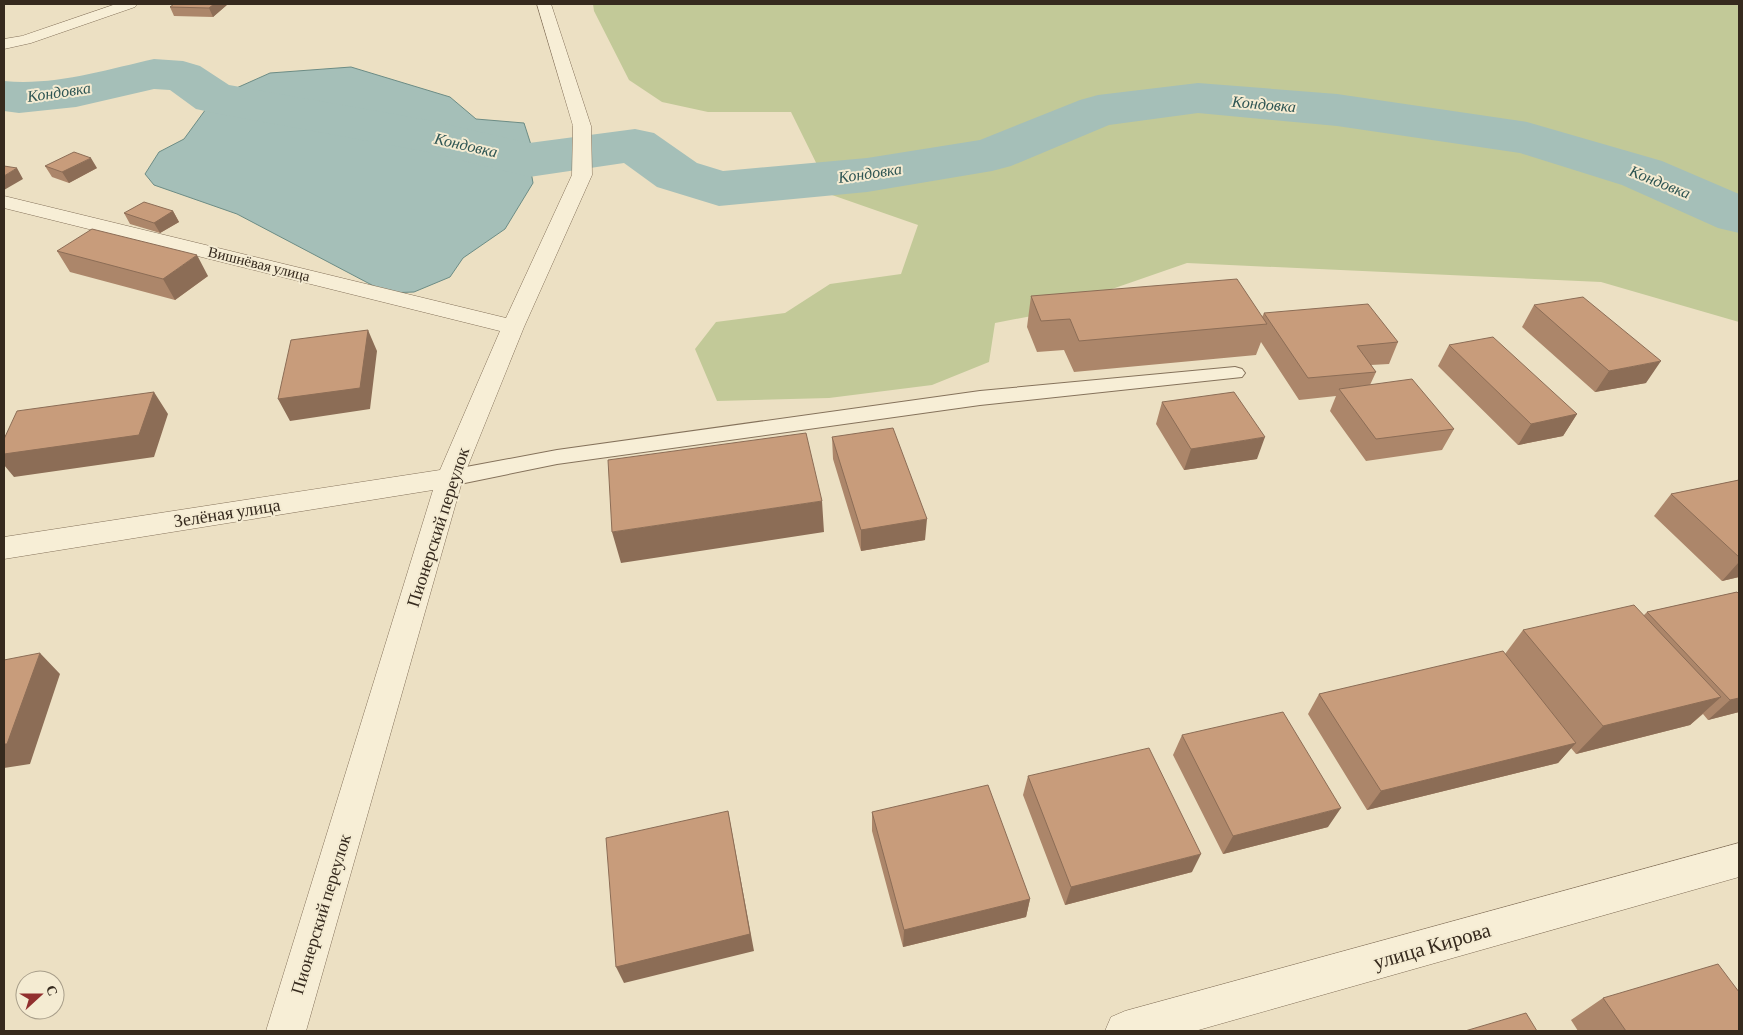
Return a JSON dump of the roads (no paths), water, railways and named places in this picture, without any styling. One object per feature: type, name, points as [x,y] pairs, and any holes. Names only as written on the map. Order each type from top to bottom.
[{"type":"street","points":[[4,44],[25,40],[130,4]]},
{"type":"street","name":"Пионерский переулок","points":[[286,1031],[450,478],[513,327],[582,175],[582,126],[544,4]]},
{"type":"street","name":"Вишнёвая улица","points":[[4,202],[513,327]]},
{"type":"street","name":"Зелёная улица","points":[[4,548],[450,478]]},
{"type":"street","name":"улица Кирова","points":[[1125,1031],[1739,860]]},
{"type":"lane","points":[[450,478],[557,457],[980,398],[1235,373]]},
{"type":"water","points":[[351,67],[450,97],[476,119],[524,123],[533,151],[529,160],[533,183],[505,229],[463,258],[450,277],[414,292],[387,293],[237,214],[154,185],[145,174],[159,152],[184,139],[214,98],[270,73]]},
{"type":"waterway","name":"Кондовка","points":[[4,96],[19,98],[76,92],[154,74],[183,76],[214,98],[428,136],[529,160],[635,145],[677,175],[719,189],[867,175],[992,154],[1098,111],[1198,98],[1337,110],[1527,138],[1642,173],[1739,215]]}]
